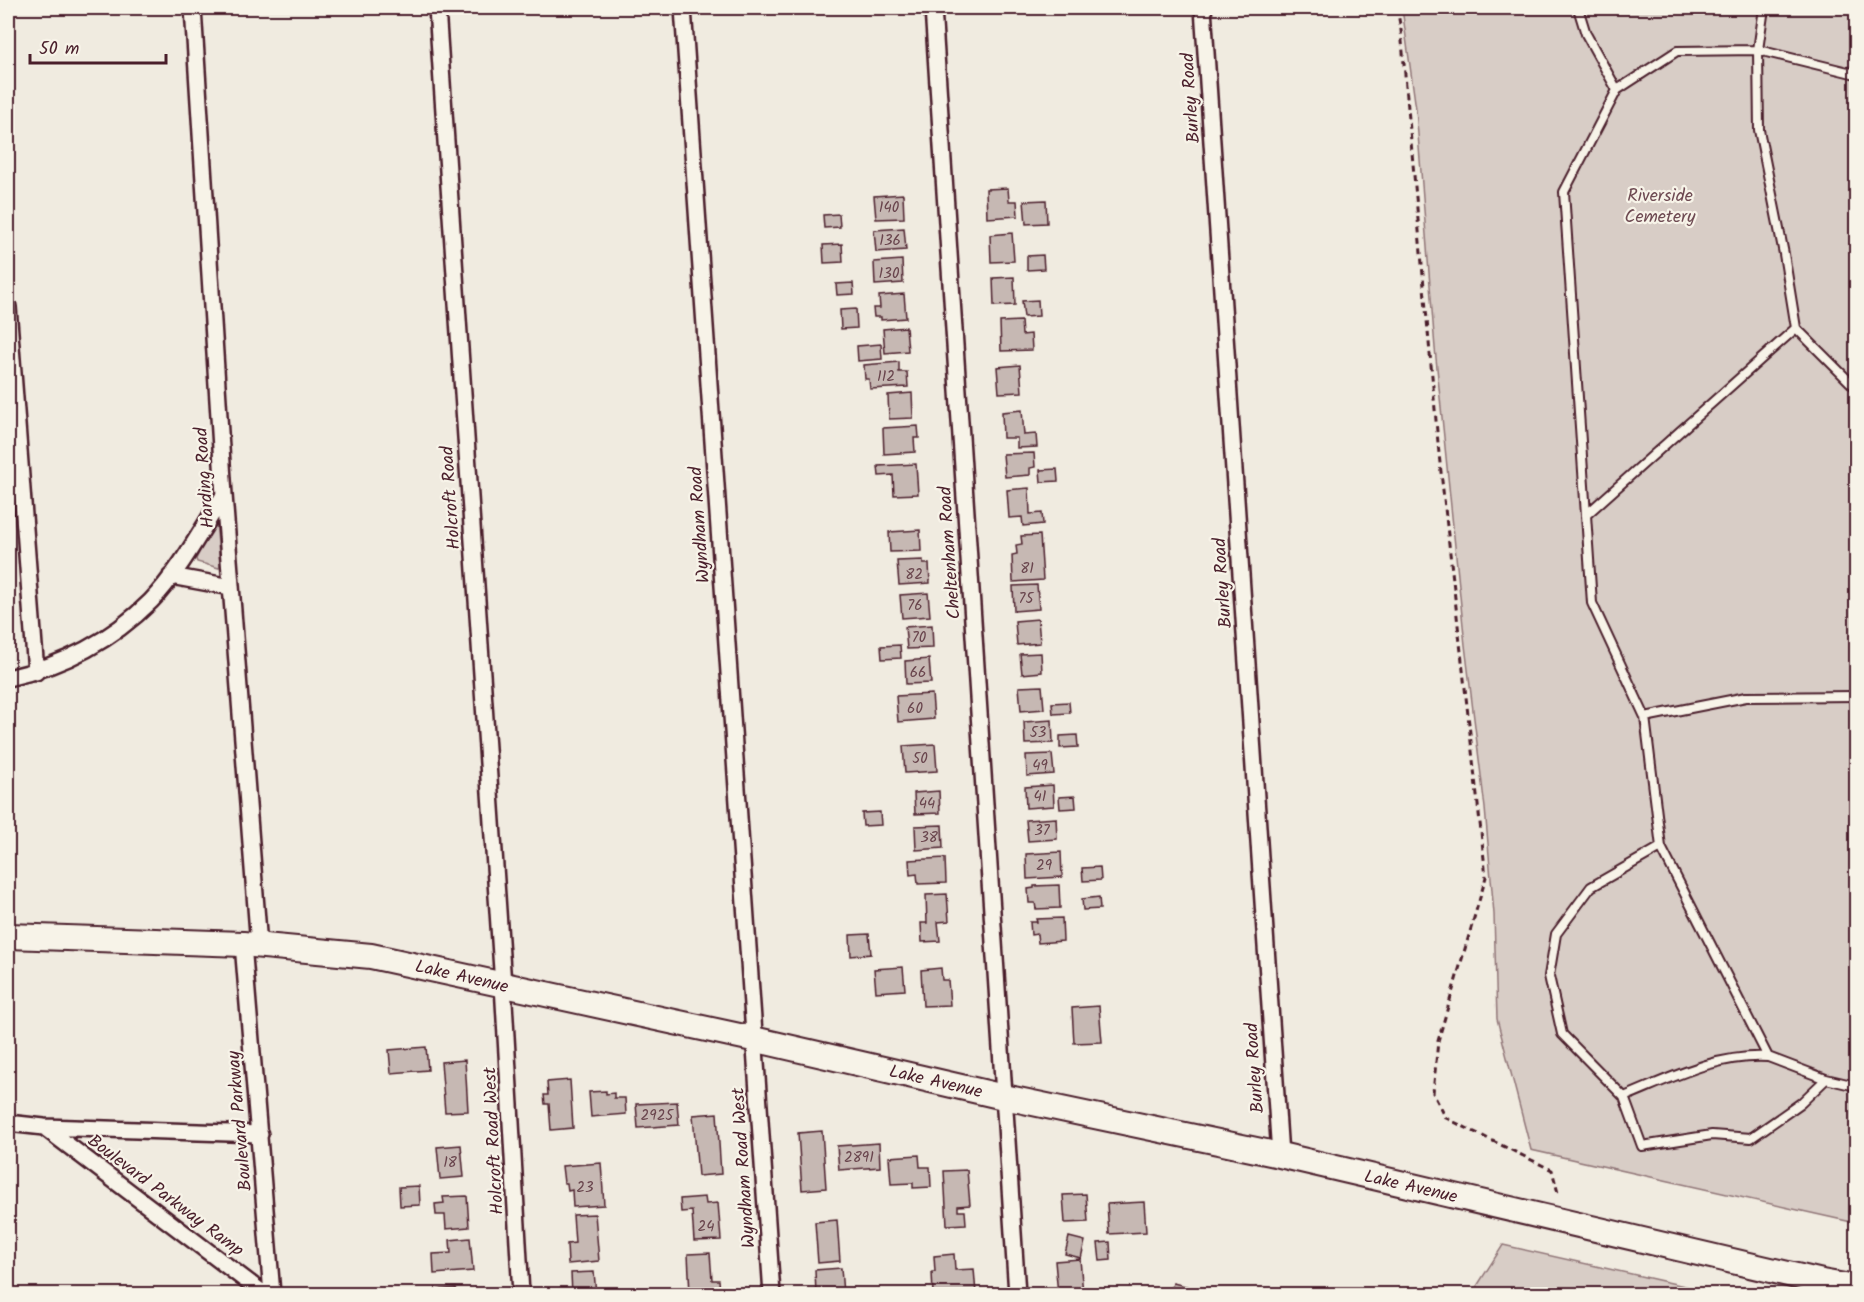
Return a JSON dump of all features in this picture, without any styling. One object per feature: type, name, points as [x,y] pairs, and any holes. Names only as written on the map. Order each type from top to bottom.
[{"type":"main road","name":"Lake Avenue","points":[[8,936],[251,945],[371,956],[753,1039],[1004,1097],[1280,1155],[1821,1282],[1857,1288]]},
{"type":"street","name":"Harding Road","points":[[193,8],[231,587],[251,945]]},
{"type":"street","name":"Holcroft Road","points":[[437,8],[503,986]]},
{"type":"street","name":"Wyndham Road","points":[[683,8],[753,1039]]},
{"type":"street","name":"Cheltenham Road","points":[[933,8],[1017,1294]]},
{"type":"street","name":"Burley Road","points":[[1203,8],[1280,1155]]},
{"type":"street","points":[[8,307],[36,672]]},
{"type":"street","points":[[8,678],[36,672],[87,650],[111,634],[152,600],[171,576],[224,495]]},
{"type":"street","points":[[171,576],[231,587]]},
{"type":"street","name":"Boulevard Parkway","points":[[251,945],[260,1134],[272,1294]]},
{"type":"street","name":"Holcroft Road West","points":[[503,986],[521,1294]]},
{"type":"street","name":"Wyndham Road West","points":[[753,1039],[772,1294]]},
{"type":"street","points":[[8,1123],[44,1127],[260,1134]]},
{"type":"street","name":"Boulevard Parkway Ramp","points":[[44,1127],[264,1294]]},
{"type":"lane","points":[[1578,8],[1586,34],[1617,90]]},
{"type":"lane","points":[[1764,8],[1758,50],[1759,130],[1796,328],[1857,388]]},
{"type":"lane","points":[[1768,1057],[1661,847],[1646,717],[1592,603],[1564,192],[1617,90],[1677,51],[1758,50],[1857,74]]},
{"type":"lane","points":[[1586,515],[1796,328]]},
{"type":"lane","points":[[1646,717],[1746,697],[1857,696]]},
{"type":"lane","points":[[1661,847],[1591,886],[1556,934],[1549,976],[1562,1034],[1624,1098],[1642,1146],[1712,1135],[1751,1138],[1801,1103],[1826,1079]]},
{"type":"lane","points":[[1624,1098],[1698,1066],[1737,1057],[1768,1057],[1826,1079],[1857,1086]]},
{"type":"path","points":[[1396,8],[1401,30],[1439,454],[1486,877],[1438,1041],[1433,1093],[1446,1118],[1552,1170],[1558,1193]]},
{"type":"green space","name":"Riverside Cemetery","points":[[1402,8],[1856,8],[1856,1223],[1531,1150],[1497,1019],[1494,914],[1485,808],[1465,645],[1435,348],[1416,109]]},
{"type":"green space","points":[[216,522],[219,568],[197,562],[196,559]]},
{"type":"green space","points":[[1503,1245],[1720,1294],[1472,1294]]},
{"type":"building","points":[[1008,188],[1009,201],[1017,201],[1018,216],[987,218],[986,189]]},
{"type":"building","points":[[903,194],[904,218],[876,219],[874,196]]},
{"type":"building","points":[[1046,200],[1047,223],[1026,224],[1024,201]]},
{"type":"building","points":[[839,214],[840,227],[824,228],[823,215]]},
{"type":"building","points":[[904,228],[906,250],[876,252],[874,230]]},
{"type":"building","points":[[1012,233],[1014,261],[991,262],[990,235]]},
{"type":"building","points":[[842,244],[843,262],[824,263],[823,245]]},
{"type":"building","points":[[1043,255],[1044,269],[1027,270],[1027,256]]},
{"type":"building","points":[[902,260],[903,283],[875,285],[874,262]]},
{"type":"building","points":[[1014,277],[1015,305],[994,306],[993,278]]},
{"type":"building","points":[[853,283],[854,294],[837,295],[836,284]]},
{"type":"building","points":[[904,294],[906,318],[881,320],[881,317],[874,317],[873,308],[880,308],[879,296]]},
{"type":"building","points":[[1038,300],[1039,316],[1024,317],[1022,301]]},
{"type":"building","points":[[856,309],[857,328],[841,329],[840,310]]},
{"type":"building","points":[[1021,321],[1022,335],[1031,334],[1032,350],[1001,351],[1000,322]]},
{"type":"building","points":[[906,327],[908,351],[885,353],[883,329]]},
{"type":"building","points":[[881,344],[882,359],[858,361],[857,346]]},
{"type":"building","points":[[899,362],[899,372],[907,372],[908,387],[870,389],[869,379],[865,379],[864,365]]},
{"type":"building","points":[[1020,365],[1022,392],[999,393],[997,367]]},
{"type":"building","points":[[912,393],[913,418],[889,419],[888,395]]},
{"type":"building","points":[[1022,410],[1024,435],[1036,434],[1037,447],[1017,448],[1017,438],[1003,438],[1002,412]]},
{"type":"building","points":[[918,426],[919,438],[914,438],[915,452],[884,454],[883,428]]},
{"type":"building","points":[[1034,453],[1035,467],[1030,468],[1030,475],[1005,477],[1003,454]]},
{"type":"building","points":[[916,464],[918,494],[894,495],[893,475],[879,476],[878,466]]},
{"type":"building","points":[[1057,469],[1058,481],[1041,482],[1040,470]]},
{"type":"building","points":[[1029,488],[1030,514],[1042,513],[1043,524],[1023,526],[1022,517],[1009,518],[1007,490]]},
{"type":"building","points":[[920,530],[921,551],[890,552],[889,532]]},
{"type":"building","points":[[1040,535],[1043,580],[1013,582],[1012,555],[1017,554],[1016,545],[1022,544],[1021,536]]},
{"type":"building","points":[[923,560],[923,564],[929,564],[930,583],[899,585],[897,561]]},
{"type":"building","points":[[1037,585],[1039,609],[1014,611],[1013,586]]},
{"type":"building","points":[[928,593],[930,616],[902,618],[900,595]]},
{"type":"building","points":[[1038,619],[1040,643],[1017,645],[1015,621]]},
{"type":"building","points":[[932,625],[933,648],[907,649],[905,627]]},
{"type":"building","points":[[900,645],[901,658],[882,659],[881,646]]},
{"type":"building","points":[[1041,653],[1042,672],[1022,674],[1020,654]]},
{"type":"building","points":[[929,659],[931,683],[906,684],[905,661]]},
{"type":"building","points":[[1042,686],[1044,709],[1021,711],[1019,687]]},
{"type":"building","points":[[932,694],[934,719],[898,722],[896,696]]},
{"type":"building","points":[[1069,702],[1070,713],[1053,714],[1052,703]]},
{"type":"building","points":[[1052,720],[1053,743],[1025,744],[1024,722]]},
{"type":"building","points":[[1077,735],[1078,747],[1060,748],[1060,736]]},
{"type":"building","points":[[935,744],[937,771],[905,773],[903,746]]},
{"type":"building","points":[[1052,754],[1054,774],[1027,776],[1026,755]]},
{"type":"building","points":[[1053,785],[1054,806],[1026,808],[1025,787]]},
{"type":"building","points":[[939,791],[940,813],[915,814],[914,793]]},
{"type":"building","points":[[1075,796],[1076,808],[1060,809],[1059,797]]},
{"type":"building","points":[[880,812],[881,825],[863,826],[862,813]]},
{"type":"building","points":[[1056,818],[1057,839],[1028,841],[1026,820]]},
{"type":"building","points":[[942,825],[943,848],[916,850],[915,826]]},
{"type":"building","points":[[1061,852],[1062,877],[1027,879],[1026,854]]},
{"type":"building","points":[[945,858],[946,883],[918,884],[917,874],[910,875],[909,860]]},
{"type":"building","points":[[1100,867],[1101,880],[1083,881],[1082,868]]},
{"type":"building","points":[[1059,885],[1060,908],[1036,909],[1035,903],[1029,903],[1028,889],[1034,886]]},
{"type":"building","points":[[947,894],[949,921],[938,922],[940,941],[922,942],[921,923],[927,923],[926,895]]},
{"type":"building","points":[[1099,897],[1100,909],[1083,910],[1082,899]]},
{"type":"building","points":[[1062,918],[1063,941],[1038,943],[1037,934],[1031,935],[1030,922],[1037,922],[1036,919]]},
{"type":"building","points":[[869,934],[871,954],[851,956],[850,935]]},
{"type":"building","points":[[903,967],[905,990],[876,992],[874,969]]},
{"type":"building","points":[[941,968],[942,980],[948,980],[950,1005],[923,1006],[921,970]]},
{"type":"building","points":[[1099,1006],[1102,1042],[1074,1043],[1072,1008]]},
{"type":"building","points":[[426,1047],[428,1070],[391,1073],[389,1050]]},
{"type":"building","points":[[465,1060],[468,1111],[445,1112],[441,1062]]},
{"type":"building","points":[[570,1080],[573,1128],[551,1130],[549,1104],[545,1104],[544,1095],[548,1095],[547,1082]]},
{"type":"building","points":[[606,1091],[606,1094],[614,1093],[614,1098],[625,1098],[626,1114],[591,1117],[589,1092]]},
{"type":"building","points":[[677,1102],[679,1125],[638,1128],[636,1104]]},
{"type":"building","points":[[717,1113],[721,1174],[698,1176],[693,1115]]},
{"type":"building","points":[[822,1131],[826,1188],[802,1190],[798,1133]]},
{"type":"building","points":[[879,1143],[880,1167],[839,1170],[837,1146]]},
{"type":"building","points":[[461,1145],[464,1177],[440,1179],[437,1147]]},
{"type":"building","points":[[919,1155],[920,1167],[930,1167],[931,1187],[913,1188],[913,1183],[891,1184],[889,1157]]},
{"type":"building","points":[[601,1163],[604,1205],[573,1207],[572,1190],[568,1191],[567,1183],[564,1183],[562,1166]]},
{"type":"building","points":[[967,1170],[970,1205],[958,1206],[958,1211],[965,1211],[966,1224],[947,1225],[944,1171]]},
{"type":"building","points":[[419,1186],[420,1205],[400,1206],[399,1187]]},
{"type":"building","points":[[1086,1194],[1088,1222],[1065,1223],[1063,1195]]},
{"type":"building","points":[[467,1196],[469,1227],[446,1229],[445,1215],[436,1215],[435,1204],[444,1203],[443,1197]]},
{"type":"building","points":[[705,1197],[706,1204],[718,1203],[721,1240],[694,1241],[692,1211],[681,1212],[680,1199]]},
{"type":"building","points":[[1144,1202],[1146,1232],[1109,1234],[1107,1204]]},
{"type":"building","points":[[595,1214],[599,1261],[568,1264],[567,1244],[575,1243],[573,1215]]},
{"type":"building","points":[[837,1220],[840,1261],[818,1263],[815,1222]]},
{"type":"building","points":[[1069,1237],[1085,1241],[1081,1258],[1065,1254]]},
{"type":"building","points":[[470,1238],[473,1271],[434,1274],[433,1254],[451,1253],[450,1240]]},
{"type":"building","points":[[1110,1242],[1111,1260],[1100,1261],[1098,1243]]},
{"type":"building","points":[[710,1253],[712,1280],[719,1280],[720,1294],[690,1294],[688,1254]]},
{"type":"building","points":[[954,1254],[955,1270],[974,1269],[976,1294],[933,1294],[934,1256]]},
{"type":"building","points":[[1080,1259],[1083,1294],[1058,1294],[1055,1261]]},
{"type":"building","points":[[841,1268],[843,1294],[816,1294],[815,1270]]},
{"type":"building","points":[[594,1272],[596,1294],[572,1294],[571,1273]]},
{"type":"building","points":[[1173,1283],[1198,1289],[1197,1294],[1170,1294]]},
{"type":"building","points":[[456,1288],[457,1294],[436,1294],[435,1290]]}]
